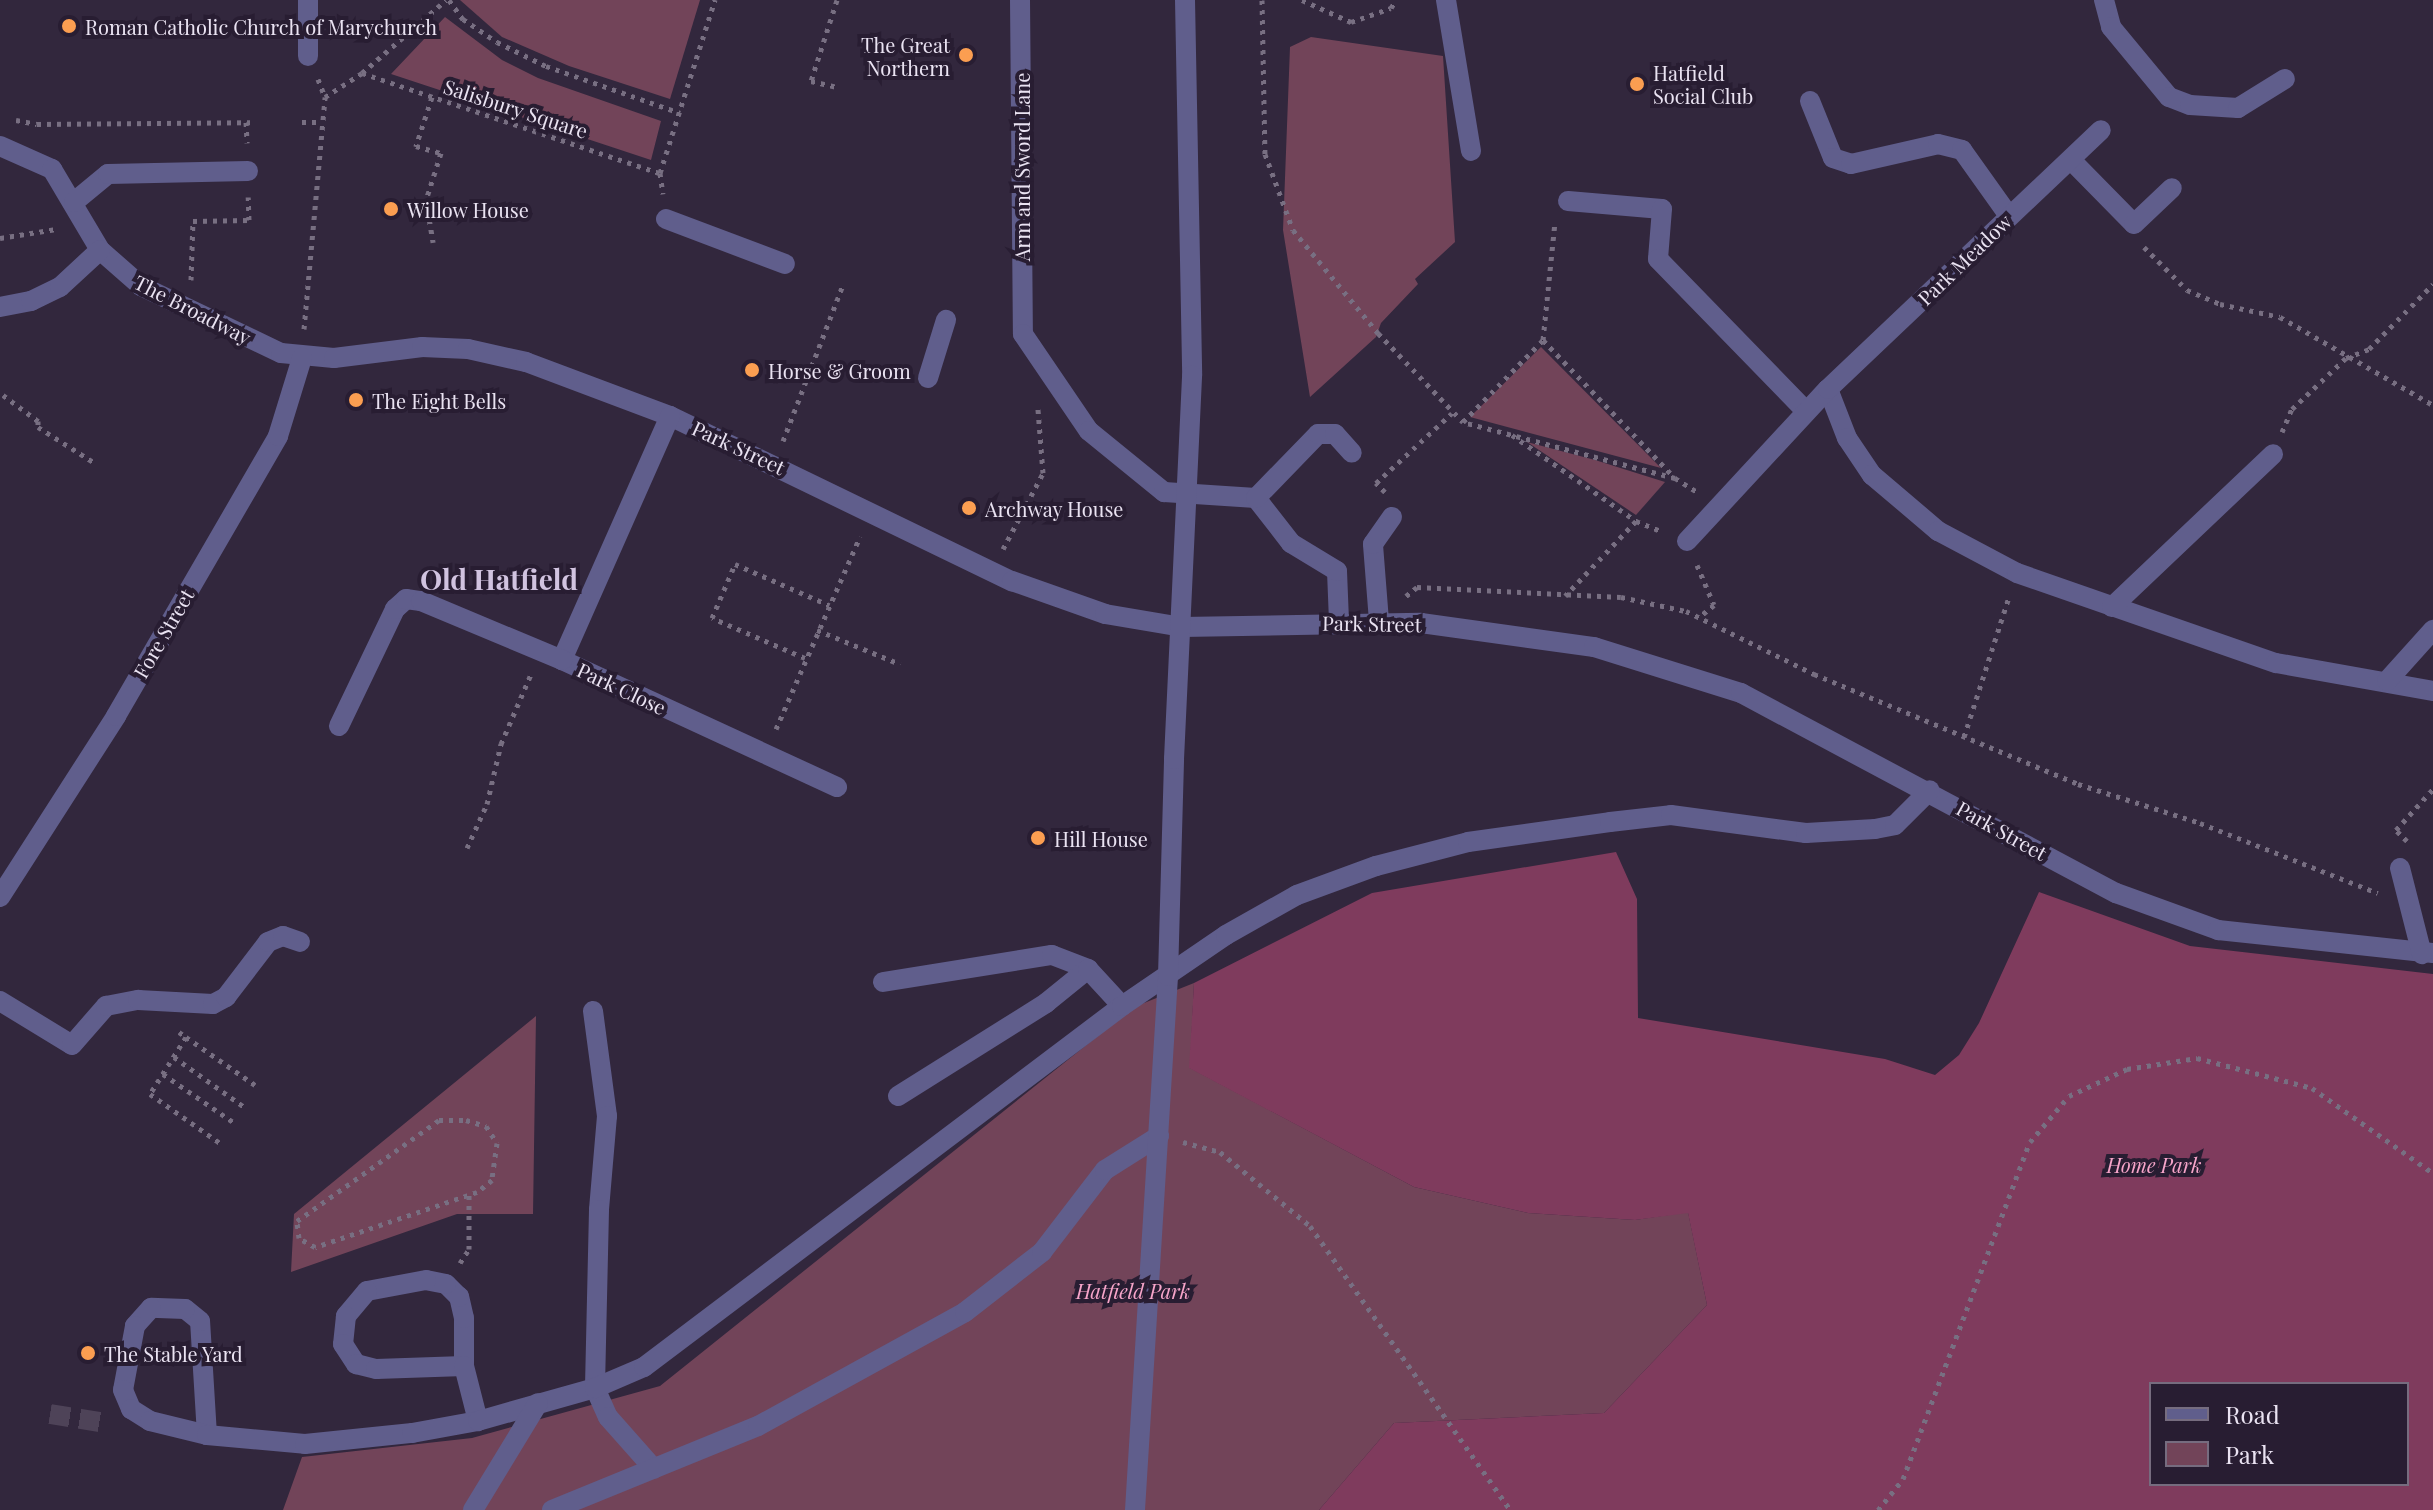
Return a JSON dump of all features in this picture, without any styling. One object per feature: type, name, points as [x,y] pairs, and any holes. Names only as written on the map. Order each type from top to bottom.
[{"type":"street","points":[[308,0],[308,56]]},
{"type":"street","name":"Arm and Sword Lane","points":[[1020,0],[1023,334],[1089,431],[1164,492],[1256,498]]},
{"type":"street","points":[[1135,1510],[1168,976],[1174,759],[1192,375],[1185,0]]},
{"type":"street","points":[[1446,0],[1471,151]]},
{"type":"street","points":[[2104,0],[2111,27],[2169,97],[2190,105],[2238,108],[2285,79]]},
{"type":"street","points":[[1810,101],[1833,158],[1851,164],[1938,144],[1962,150],[2009,216]]},
{"type":"street","name":"Park Meadow","points":[[1687,541],[1828,389],[2009,216],[2072,161],[2101,130]]},
{"type":"street","name":"The Broadway","points":[[0,146],[40,159],[74,202],[100,250],[141,286],[302,358]]},
{"type":"street","points":[[2072,161],[2134,224],[2172,188]]},
{"type":"street","points":[[74,202],[108,174],[248,171]]},
{"type":"street","points":[[1568,201],[1662,209],[1658,259],[1806,411]]},
{"type":"street","points":[[666,219],[785,264]]},
{"type":"street","points":[[0,307],[31,301],[60,287],[100,250]]},
{"type":"street","points":[[928,378],[946,320]]},
{"type":"street","name":"Park Street","points":[[302,358],[422,347],[468,349],[590,382],[774,463],[992,571],[1073,606],[1182,627],[1379,621],[1594,647],[1741,693],[1930,790],[2116,893],[2218,930],[2428,953]]},
{"type":"street","name":"Fore Street","points":[[0,897],[116,716],[278,436],[302,358]]},
{"type":"street","points":[[1828,389],[1847,438],[1872,475],[1938,531],[2017,573],[2276,663],[2433,691]]},
{"type":"street","name":"Park Close","points":[[670,416],[552,656],[837,787]]},
{"type":"street","points":[[1339,621],[1337,571],[1291,543],[1256,498],[1318,434],[1335,434],[1352,453]]},
{"type":"street","points":[[2112,607],[2273,454]]},
{"type":"street","points":[[1379,621],[1373,544],[1392,517]]},
{"type":"street","points":[[339,726],[395,609],[406,599],[552,656]]},
{"type":"street","points":[[2387,681],[2433,630]]},
{"type":"street","points":[[207,1435],[200,1321],[185,1309],[151,1308],[135,1326],[123,1390],[131,1409],[150,1421],[207,1435],[305,1444],[478,1421],[595,1388],[644,1367],[1122,1006],[1297,895],[1376,866],[1468,842],[1671,815],[1841,834],[1895,825],[1930,790]]},
{"type":"street","points":[[2400,868],[2428,953]]},
{"type":"street","points":[[0,1001],[72,1045],[106,1006],[150,1001],[213,1004],[226,997],[268,942],[283,936],[300,942]]},
{"type":"street","points":[[883,982],[1052,955],[1088,969],[1122,1006]]},
{"type":"street","points":[[898,1096],[1046,1003],[1088,969]]},
{"type":"street","points":[[593,1011],[607,1116],[599,1210],[595,1388],[608,1417],[654,1469]]},
{"type":"street","points":[[552,1510],[758,1426],[965,1312],[1042,1252],[1105,1170],[1159,1136]]},
{"type":"street","points":[[464,1366],[376,1369],[356,1364],[343,1344],[346,1316],[367,1291],[426,1280],[446,1284],[459,1297],[464,1318],[464,1366],[478,1421]]},
{"type":"street","points":[[473,1510],[538,1403]]},
{"type":"path","points":[[666,219],[660,173],[715,0]]},
{"type":"path","points":[[837,0],[811,81],[838,87]]},
{"type":"path","points":[[1262,0],[1265,154],[1293,230],[1463,422],[1675,478],[1543,340]]},
{"type":"path","points":[[1302,0],[1351,22],[1391,8],[1396,0]]},
{"type":"path","points":[[302,358],[319,122],[325,97],[362,73],[444,1],[463,19],[510,48],[680,113]]},
{"type":"path","name":"Salisbury Square","points":[[362,73],[660,173]]},
{"type":"path","points":[[432,97],[416,146],[441,153],[426,200],[433,242]]},
{"type":"path","points":[[12,119],[37,124],[248,122],[249,220],[193,221],[189,309]]},
{"type":"path","points":[[302,122],[319,122]]},
{"type":"path","points":[[1463,422],[1543,340],[1555,217],[1568,201]]},
{"type":"path","points":[[2134,224],[2144,247],[2187,290],[2220,304],[2280,317],[2346,358],[2433,405]]},
{"type":"path","points":[[0,238],[85,226]]},
{"type":"path","points":[[2273,454],[2292,409],[2346,358],[2369,349],[2433,284]]},
{"type":"path","points":[[774,463],[843,285]]},
{"type":"path","points":[[3,395],[38,421],[38,427],[95,463]]},
{"type":"path","points":[[992,571],[1043,473],[1038,406]]},
{"type":"path","points":[[1392,517],[1395,503],[1376,483],[1452,413]]},
{"type":"path","points":[[1511,434],[1636,521],[1565,597]]},
{"type":"path","points":[[766,754],[817,630],[872,511]]},
{"type":"path","points":[[1687,541],[1714,605],[1699,617]]},
{"type":"path","points":[[806,659],[712,618],[717,605],[735,564],[829,605]]},
{"type":"path","points":[[1964,737],[2017,573]]},
{"type":"path","points":[[1379,621],[1417,587],[1565,597],[1621,597],[1699,617],[1814,674],[1964,737],[2411,906]]},
{"type":"path","points":[[817,630],[900,664]]},
{"type":"path","points":[[467,848],[487,804],[501,744],[552,656]]},
{"type":"path","points":[[2415,848],[2396,830],[2433,789]]},
{"type":"path","points":[[150,1001],[153,1014],[255,1085]]},
{"type":"path","points":[[186,1037],[150,1094],[220,1143]]},
{"type":"path","points":[[174,1057],[243,1106]]},
{"type":"path","points":[[1878,1510],[1903,1479],[2030,1142],[2069,1096],[2127,1069],[2197,1058],[2312,1088],[2433,1173]]},
{"type":"path","points":[[163,1074],[233,1122]]},
{"type":"path","points":[[439,1120],[466,1120],[486,1126],[497,1143],[492,1180],[469,1195],[315,1247],[306,1246],[296,1229],[297,1221],[439,1120]]},
{"type":"path","points":[[1159,1136],[1220,1152],[1310,1226],[1510,1510]]},
{"type":"path","points":[[446,1284],[469,1249],[469,1195]]},
{"type":"green space","points":[[460,0],[700,0],[670,99],[569,66],[502,37]]},
{"type":"green space","points":[[445,17],[502,60],[538,78],[661,121],[651,160],[391,74]]},
{"type":"green space","points":[[1311,37],[1443,56],[1455,242],[1415,279],[1418,284],[1381,323],[1376,337],[1310,397],[1283,230],[1290,47]]},
{"type":"green space","points":[[1541,347],[1661,468],[1470,417]]},
{"type":"green space","points":[[1527,442],[1595,460],[1665,482],[1636,515]]},
{"type":"green space","name":"Home Park","points":[[1616,852],[1637,899],[1638,1018],[1885,1059],[1935,1075],[1959,1055],[1979,1023],[2039,892],[2190,946],[2433,974],[2433,1510],[1319,1510],[1394,1423],[1604,1413],[1707,1305],[1688,1213],[1635,1220],[1528,1213],[1414,1187],[1189,1068],[1194,983],[1372,893]]},
{"type":"green space","name":"Hatfield Park","points":[[1194,983],[1190,1068],[1414,1187],[1528,1213],[1635,1220],[1688,1212],[1707,1305],[1604,1413],[1394,1423],[1319,1510],[283,1510],[302,1457],[472,1438],[660,1386],[1134,1007]]},
{"type":"green space","points":[[536,1016],[533,1214],[457,1214],[291,1272],[294,1214]]},
{"type":"tunnel","points":[[50,1414],[100,1422]]},
{"type":"place","name":"Roman Catholic Church of Marychurch","points":[[69,26]]},
{"type":"place","name":"The Great Northern","points":[[966,55]]},
{"type":"place","name":"Hatfield Social Club","points":[[1637,84]]},
{"type":"place","name":"Willow House","points":[[391,209]]},
{"type":"place","name":"Horse & Groom","points":[[752,370]]},
{"type":"place","name":"The Eight Bells","points":[[356,400]]},
{"type":"place","name":"Archway House","points":[[969,508]]},
{"type":"place","name":"Hill House","points":[[1038,838]]},
{"type":"place","name":"The Stable Yard","points":[[88,1353]]},
{"type":"district","name":"Old Hatfield","points":[[499,579]]}]
